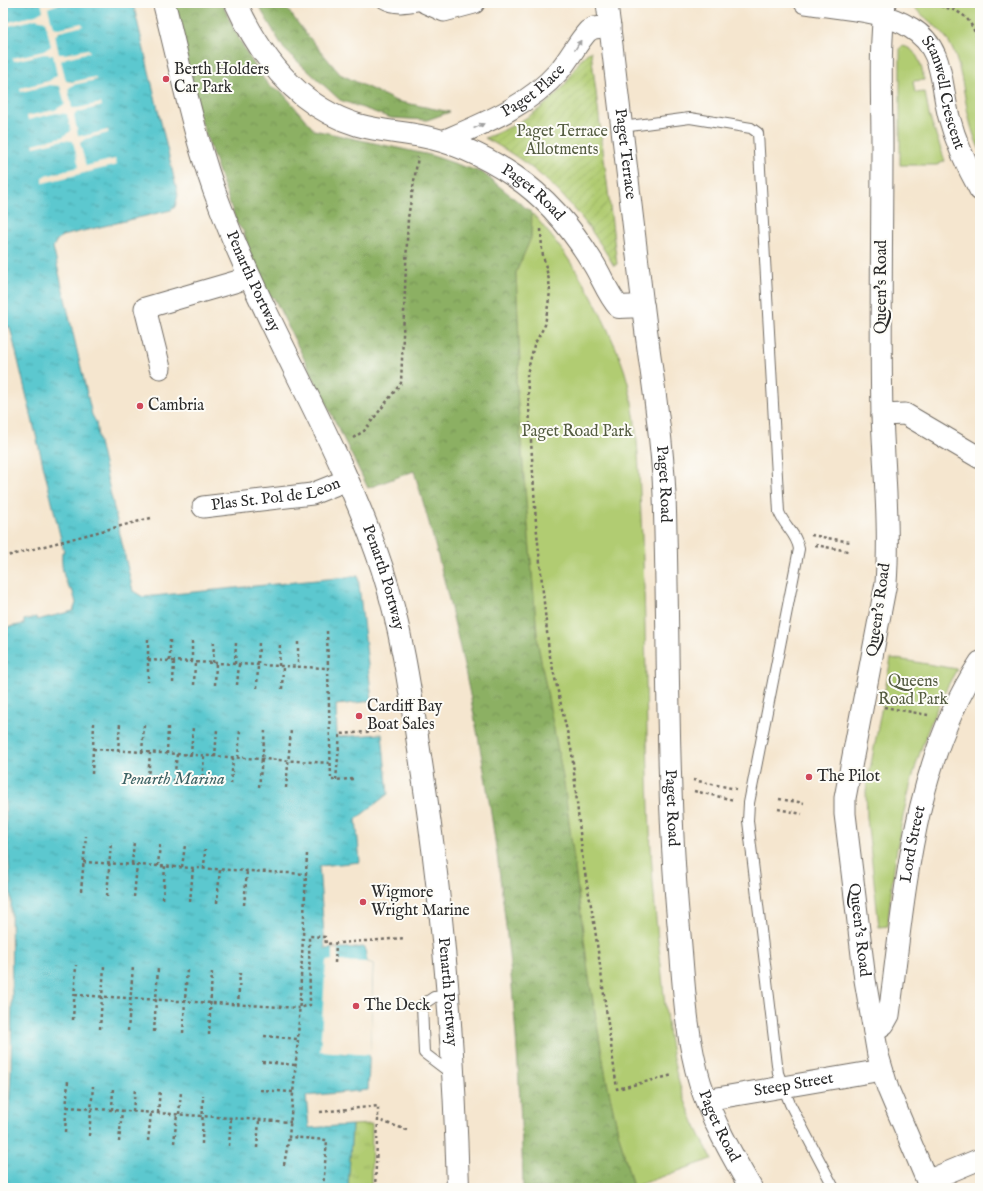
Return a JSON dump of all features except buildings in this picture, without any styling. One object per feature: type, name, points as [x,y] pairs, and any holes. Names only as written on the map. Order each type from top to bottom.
[{"type":"street","name":"Penarth Portway","points":[[164,3],[211,182],[249,275],[347,480],[381,566],[397,626],[416,731],[430,824],[447,996],[453,1075],[458,1188]]},
{"type":"street","name":"Paget Road","points":[[236,3],[252,35],[272,67],[283,79],[310,102],[330,114],[358,125],[443,141],[482,157],[515,176],[531,189],[558,216],[582,246],[616,303],[623,308],[643,306],[664,487],[669,782],[676,901],[691,1041],[699,1081],[706,1100],[725,1143],[750,1188]]},
{"type":"street","points":[[427,4],[444,11],[474,3]]},
{"type":"street","name":"Paget Terrace","points":[[607,3],[643,306]]},
{"type":"street","name":"Stanwell Crescent","points":[[804,3],[884,10],[911,28],[930,45],[938,58],[954,134],[961,154],[980,190]]},
{"type":"street","name":"Queen's Road","points":[[884,10],[881,266],[882,415],[888,514],[886,583],[845,798],[844,814],[865,980],[882,1070],[928,1185]]},
{"type":"street","name":"Paget Place","points":[[443,141],[521,104],[546,84],[560,70],[588,31],[594,28],[610,26]]},
{"type":"street","points":[[160,368],[145,308],[238,281],[249,275]]},
{"type":"street","points":[[882,415],[905,414],[980,458]]},
{"type":"street","name":"Plas St. Pol de Leon","points":[[203,507],[312,494],[347,480]]},
{"type":"street","name":"Lord Street","points":[[874,1031],[884,1024],[889,1015],[914,841],[926,788],[949,719],[960,695],[980,662]]},
{"type":"street","name":"Steep Street","points":[[706,1100],[882,1070]]},
{"type":"street","points":[[928,1185],[980,1159]]},
{"type":"lane","points":[[384,3],[389,7],[404,8],[427,4]]},
{"type":"lane","points":[[622,127],[690,118],[751,128],[758,133],[779,512],[782,520],[798,542],[799,549],[747,810],[760,932],[778,1073],[834,1188]]},
{"type":"path","points":[[929,3],[962,12],[972,26],[980,47]]},
{"type":"path","points":[[980,81],[980,101]]},
{"type":"path","points":[[364,430],[401,383],[408,218],[421,136]]},
{"type":"path","points":[[540,225],[542,251],[549,280],[550,292],[545,325],[534,345],[527,374],[536,523],[549,652],[573,760],[583,862],[594,922],[617,1089],[673,1076]]},
{"type":"path","points":[[3,556],[39,548],[53,543],[151,518]]},
{"type":"path","points":[[808,534],[850,542]]},
{"type":"path","points":[[813,544],[848,551]]},
{"type":"path","points":[[327,631],[326,668],[330,780],[355,779]]},
{"type":"path","points":[[148,639],[148,682]]},
{"type":"path","points":[[170,639],[170,661]]},
{"type":"path","points":[[214,639],[215,685]]},
{"type":"path","points":[[192,640],[194,685]]},
{"type":"path","points":[[236,642],[237,686]]},
{"type":"path","points":[[257,688],[259,642]]},
{"type":"path","points":[[298,642],[298,667]]},
{"type":"path","points":[[279,666],[280,644]]},
{"type":"path","points":[[148,660],[326,668]]},
{"type":"path","points":[[173,683],[174,661]]},
{"type":"path","points":[[282,689],[284,666]]},
{"type":"path","points":[[882,707],[933,716]]},
{"type":"path","points":[[92,774],[94,723]]},
{"type":"path","points":[[118,751],[120,723]]},
{"type":"path","points":[[142,752],[144,725]]},
{"type":"path","points":[[336,780],[340,734],[379,731],[379,726],[394,725]]},
{"type":"path","points":[[191,755],[193,726]]},
{"type":"path","points":[[167,754],[168,727]]},
{"type":"path","points":[[216,757],[217,729]]},
{"type":"path","points":[[238,758],[240,730]]},
{"type":"path","points":[[286,788],[291,730]]},
{"type":"path","points":[[259,787],[265,731]]},
{"type":"path","points":[[93,749],[330,763]]},
{"type":"path","points":[[148,779],[150,753]]},
{"type":"path","points":[[174,782],[177,754]]},
{"type":"path","points":[[202,783],[204,756]]},
{"type":"path","points":[[231,784],[232,758]]},
{"type":"path","points":[[693,780],[741,790]]},
{"type":"path","points":[[694,791],[737,801]]},
{"type":"path","points":[[780,799],[804,803]]},
{"type":"path","points":[[778,809],[802,814]]},
{"type":"path","points":[[81,891],[86,836]]},
{"type":"path","points":[[107,896],[111,842]]},
{"type":"path","points":[[132,864],[134,842]]},
{"type":"path","points":[[158,866],[160,843]]},
{"type":"path","points":[[182,867],[185,845]]},
{"type":"path","points":[[204,869],[205,849]]},
{"type":"path","points":[[284,1165],[291,1122],[298,1039],[307,854]]},
{"type":"path","points":[[83,862],[306,874]]},
{"type":"path","points":[[134,897],[137,865]]},
{"type":"path","points":[[163,899],[165,866]]},
{"type":"path","points":[[190,902],[193,868]]},
{"type":"path","points":[[217,903],[220,869]]},
{"type":"path","points":[[244,905],[247,871]]},
{"type":"path","points":[[75,995],[299,1008],[310,1005],[309,936],[325,936],[326,944],[405,938]]},
{"type":"path","points":[[335,963],[336,943]]},
{"type":"path","points":[[73,1020],[76,965]]},
{"type":"path","points":[[100,1029],[104,966]]},
{"type":"path","points":[[128,1031],[133,966]]},
{"type":"path","points":[[154,1032],[158,968]]},
{"type":"path","points":[[183,1033],[187,969]]},
{"type":"path","points":[[209,1035],[212,971]]},
{"type":"path","points":[[238,1005],[240,973]]},
{"type":"path","points":[[264,1036],[298,1039]]},
{"type":"path","points":[[262,1062],[296,1065]]},
{"type":"path","points":[[65,1132],[68,1107],[68,1080]]},
{"type":"path","points":[[89,1136],[93,1086]]},
{"type":"path","points":[[112,1110],[113,1087]]},
{"type":"path","points":[[134,1111],[135,1089]]},
{"type":"path","points":[[158,1113],[160,1090]]},
{"type":"path","points":[[260,1090],[294,1092]]},
{"type":"path","points":[[174,1143],[181,1092]]},
{"type":"path","points":[[202,1144],[203,1095]]},
{"type":"path","points":[[320,1112],[378,1106],[375,1188]]},
{"type":"path","points":[[68,1107],[291,1122]]},
{"type":"path","points":[[119,1142],[122,1111]]},
{"type":"path","points":[[148,1141],[151,1113]]},
{"type":"path","points":[[229,1146],[231,1118]]},
{"type":"path","points":[[257,1148],[258,1120]]},
{"type":"path","points":[[378,1120],[407,1130]]},
{"type":"path","points":[[289,1138],[327,1140],[324,1188]]},
{"type":"green space","points":[[160,3],[222,3],[237,35],[259,73],[272,88],[281,91],[314,130],[430,155],[483,173],[532,213],[531,238],[516,273],[520,360],[516,380],[538,644],[564,782],[589,977],[606,1077],[633,1188],[523,1188],[520,1097],[514,1006],[505,916],[493,826],[478,736],[460,647],[439,558],[414,471],[368,488],[274,298],[267,294],[247,246],[244,232],[237,224]]},
{"type":"green space","points":[[257,3],[283,3],[303,30],[340,74],[396,101],[450,112],[427,120],[391,118],[340,100],[284,49]]},
{"type":"green space","points":[[910,3],[980,3],[980,150],[970,122],[958,64],[953,51],[943,34]]},
{"type":"green space","points":[[902,46],[912,50],[922,69],[924,80],[913,81],[915,93],[925,92],[929,115],[945,161],[937,165],[900,165],[900,49]]},
{"type":"green space","name":"Paget Terrace Allotments","points":[[591,51],[617,264],[614,266],[588,226],[559,192],[526,163],[485,138],[517,123],[546,104],[563,87],[582,58]]},
{"type":"green space","name":"Paget Road Park","points":[[532,213],[567,257],[595,303],[621,360],[632,402],[637,440],[642,536],[647,750],[651,858],[655,911],[668,1026],[676,1071],[690,1114],[712,1159],[633,1187],[618,1131],[606,1077],[589,977],[564,782],[538,644],[516,380],[520,360],[516,273],[531,238]]},
{"type":"green space","name":"Queens Road Park","points":[[891,658],[957,669],[932,720],[922,746],[901,828],[892,884],[888,926],[879,927],[867,818],[866,791]]},
{"type":"green space","points":[[372,1124],[371,1188],[348,1188],[352,1125]]},
{"type":"water","name":"Penarth Marina","points":[[3,3],[133,3],[178,195],[175,207],[171,210],[62,236],[57,240],[53,247],[92,415],[96,422],[98,438],[133,591],[143,597],[358,576],[372,701],[336,705],[337,737],[382,734],[388,794],[356,819],[360,862],[319,866],[325,949],[365,947],[367,962],[373,964],[368,1090],[306,1096],[309,1128],[352,1125],[348,1188],[5,1188],[11,1073],[12,1002],[11,898],[3,769],[3,628],[24,624],[24,620],[36,617],[37,620],[73,611],[76,603],[72,589],[70,590],[63,572],[62,552],[64,552],[10,327],[7,327],[3,320]]},
{"type":"pier","points":[[41,3],[61,3],[48,8],[53,27],[59,28],[82,23],[83,26],[59,32],[55,36],[59,54],[88,49],[90,52],[66,58],[61,61],[66,81],[72,82],[95,77],[96,80],[73,85],[68,89],[72,108],[101,103],[102,106],[78,112],[74,115],[78,135],[84,136],[108,130],[108,133],[85,139],[80,143],[86,166],[115,159],[117,165],[43,183],[42,177],[79,167],[73,141],[63,140],[34,147],[33,144],[62,137],[71,131],[67,114],[56,113],[28,120],[27,116],[55,110],[65,104],[60,86],[50,85],[21,92],[20,88],[49,81],[57,75],[53,55],[44,54],[14,61],[13,58],[44,51],[51,46],[45,21],[36,19],[5,27],[5,23],[36,15],[43,11]]},
{"type":"pier","name":"The Deck","points":[[332,949],[338,949],[339,961],[367,962],[373,964],[370,1055],[320,1051],[326,961],[332,960]]},
{"type":"place","name":"Berth Holders Car Park","points":[[166,79]]},
{"type":"place","name":"Cambria","points":[[140,406]]},
{"type":"place","name":"Cardiff Bay Boat Sales","points":[[359,716]]},
{"type":"place","name":"The Pilot","points":[[809,777]]},
{"type":"place","name":"Wigmore Wright Marine","points":[[363,902]]},
{"type":"place","name":"The Deck","points":[[356,1006]]}]
